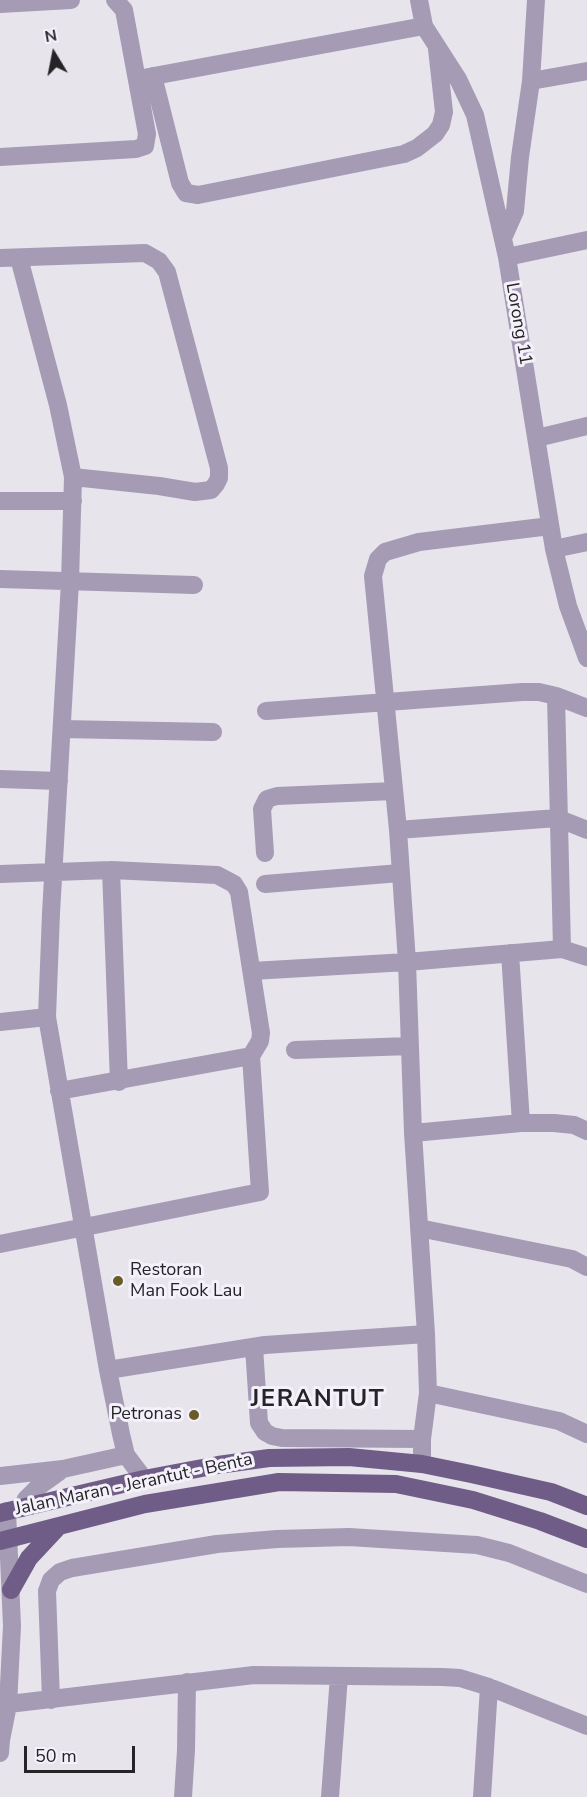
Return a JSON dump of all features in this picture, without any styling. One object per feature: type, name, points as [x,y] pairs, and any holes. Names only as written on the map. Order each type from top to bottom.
[{"type":"main road","name":"Jalan Maran - Jerantut - Benta","points":[[9,1511],[144,1479],[218,1465],[269,1458],[349,1457],[422,1464],[550,1492],[587,1506]]},
{"type":"main road","name":"Jalan Maran - Jerantut - Benta","points":[[4,1540],[145,1504],[279,1482],[396,1484],[473,1500],[540,1521],[587,1539]]},
{"type":"main road","points":[[11,1590],[29,1558],[60,1526]]},
{"type":"street","points":[[0,4],[61,0]]},
{"type":"street","points":[[116,0],[124,10],[180,183],[186,193],[198,195],[404,154],[417,148],[435,134],[444,112],[436,46]]},
{"type":"street","name":"Lorong 11","points":[[420,0],[424,26],[458,79],[475,115],[507,257],[554,549],[568,606],[586,654]]},
{"type":"street","points":[[503,238],[515,211],[531,81],[536,0]]},
{"type":"street","points":[[145,78],[424,26]]},
{"type":"street","points":[[531,81],[587,71]]},
{"type":"street","points":[[0,157],[136,149],[145,146],[147,134],[145,78]]},
{"type":"street","points":[[507,257],[587,240]]},
{"type":"street","points":[[0,258],[145,253],[159,261],[167,272],[219,468],[219,478],[211,490],[195,492],[73,477]]},
{"type":"street","points":[[19,258],[58,405],[73,477],[70,582],[46,993],[47,1017],[108,1370],[126,1455],[144,1479]]},
{"type":"street","points":[[537,438],[587,426]]},
{"type":"street","points":[[0,501],[73,501]]},
{"type":"street","points":[[422,1464],[422,1439],[428,1392],[413,1133],[407,962],[398,830],[373,576],[378,559],[386,552],[419,542],[550,526]]},
{"type":"street","points":[[554,549],[587,542]]},
{"type":"street","points":[[0,579],[194,585]]},
{"type":"street","points":[[266,711],[522,692],[538,692],[556,696],[587,708]]},
{"type":"street","points":[[556,696],[562,949]]},
{"type":"street","points":[[62,729],[213,732]]},
{"type":"street","points":[[0,779],[59,781]]},
{"type":"street","points":[[265,853],[262,809],[267,800],[277,796],[394,791]]},
{"type":"street","points":[[398,830],[558,818],[587,830]]},
{"type":"street","points":[[111,870],[118,1082]]},
{"type":"street","points":[[0,874],[111,870],[218,875],[234,884],[239,892],[261,1033],[260,1041],[251,1056],[260,1192],[0,1244]]},
{"type":"street","points":[[265,884],[400,873]]},
{"type":"street","points":[[252,971],[407,962],[562,949],[587,957]]},
{"type":"street","points":[[510,953],[520,1123]]},
{"type":"street","points":[[0,1022],[47,1017]]},
{"type":"street","points":[[295,1050],[410,1046]]},
{"type":"street","points":[[59,1092],[251,1056]]},
{"type":"street","points":[[413,1133],[520,1123],[574,1125],[587,1131]]},
{"type":"street","points":[[419,1228],[572,1259],[587,1267]]},
{"type":"street","points":[[108,1370],[254,1347],[426,1334]]},
{"type":"street","points":[[254,1347],[259,1423],[265,1432],[272,1436],[422,1439]]},
{"type":"street","points":[[428,1392],[559,1421],[587,1434]]},
{"type":"street","points":[[0,1476],[63,1469],[126,1455]]},
{"type":"street","points":[[0,1753],[12,1626],[11,1590],[4,1540],[9,1511],[26,1499],[38,1486],[63,1469]]},
{"type":"street","points":[[51,1700],[47,1591],[51,1580],[60,1572],[72,1568],[217,1544],[277,1539],[349,1538],[477,1545],[509,1553],[587,1584]]},
{"type":"street","points":[[4,1705],[254,1675],[460,1678],[489,1687],[587,1726]]},
{"type":"street","points":[[330,1797],[339,1676]]},
{"type":"street","points":[[183,1797],[187,1682]]},
{"type":"street","points":[[482,1797],[489,1687]]},
{"type":"place","name":"Restoran Man Fook Lau","points":[[118,1281]]},
{"type":"place","name":"Petronas","points":[[194,1415]]},
{"type":"district","name":"JERANTUT","points":[[318,1400]]}]
